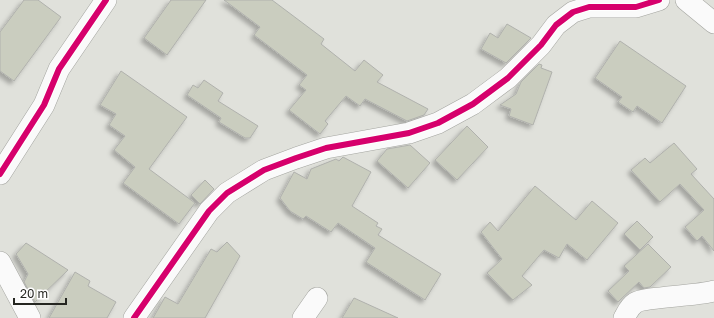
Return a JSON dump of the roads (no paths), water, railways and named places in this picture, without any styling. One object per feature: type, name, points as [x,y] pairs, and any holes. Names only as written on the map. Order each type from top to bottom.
[{"type":"street","points":[[0,174],[44,105],[59,70],[106,0]]},
{"type":"street","points":[[134,318],[209,211],[227,193],[264,170],[326,148],[409,133],[438,123],[473,104],[508,78],[536,50],[556,25],[573,12],[589,7],[636,7],[659,0]]},
{"type":"street","points":[[686,0],[714,23]]},
{"type":"street","points":[[0,262],[30,318]]},
{"type":"street","points":[[624,318],[630,307],[639,300],[701,295],[714,291]]},
{"type":"street","points":[[303,318],[317,298]]}]
